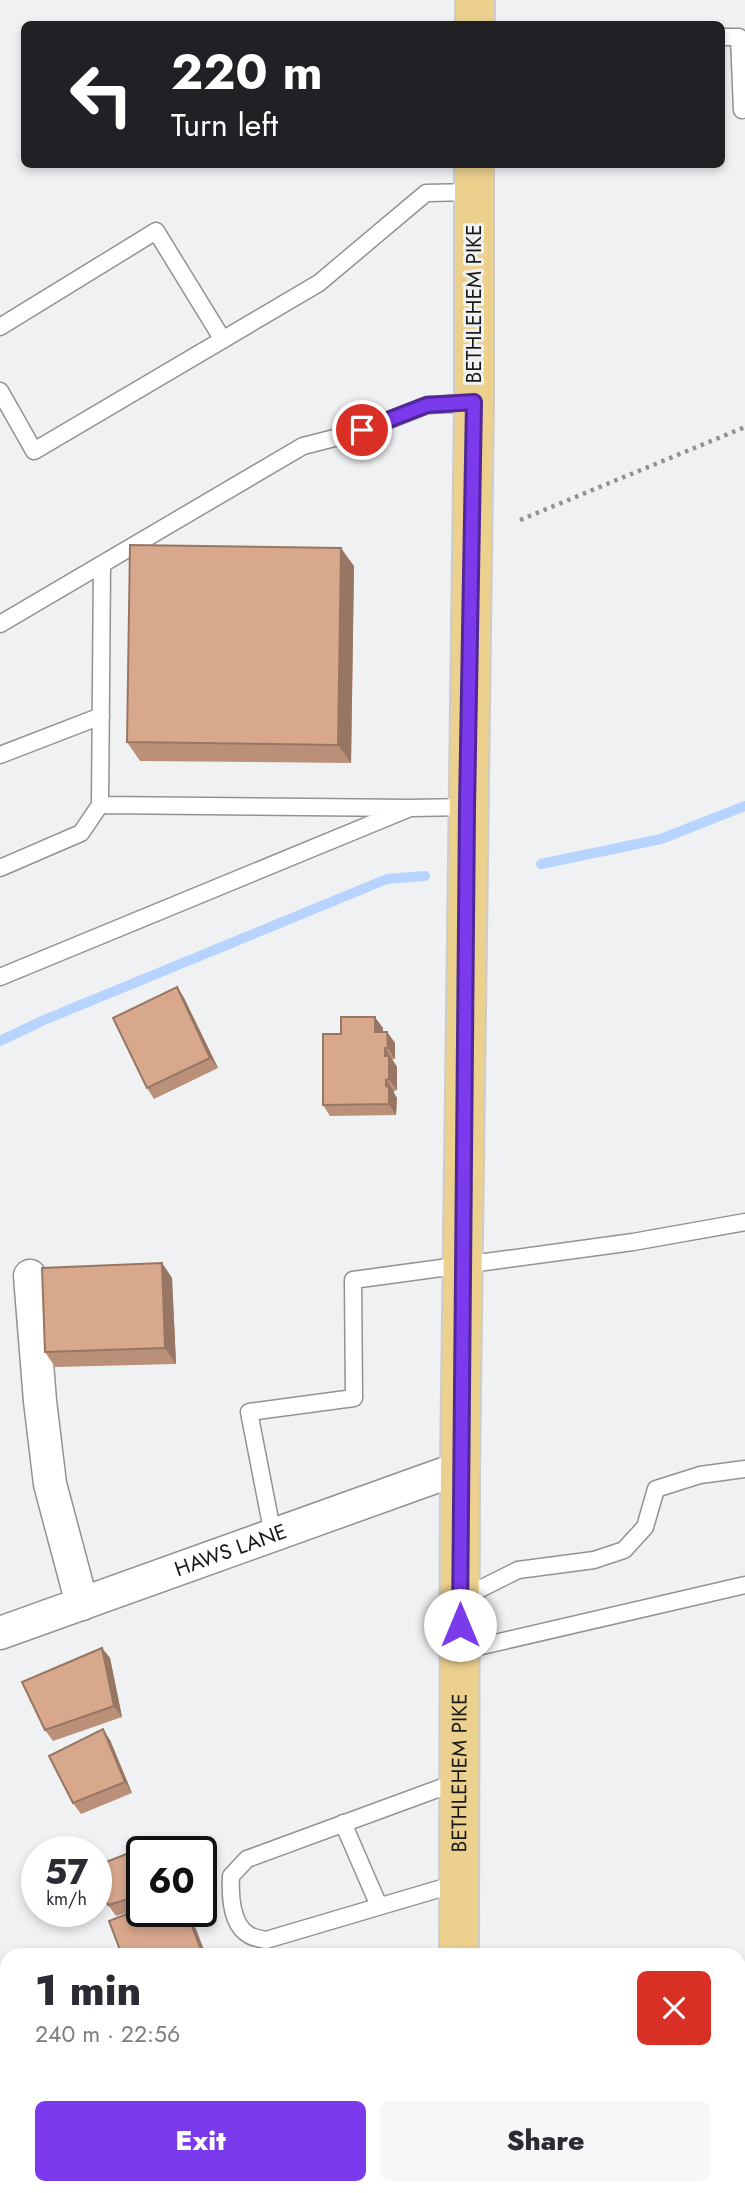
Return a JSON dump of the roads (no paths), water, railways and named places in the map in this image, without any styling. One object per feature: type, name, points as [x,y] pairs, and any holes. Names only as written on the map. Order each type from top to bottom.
[{"type":"main road","points":[[475,0],[475,21]]},
{"type":"main road","name":"BETHLEHEM PIKE","points":[[459,1948],[460,1468],[474,402],[474,178]]},
{"type":"street","points":[[30,1276],[50,1484],[82,1604]]},
{"type":"street","name":"HAWS LANE","points":[[0,1633],[460,1468]]},
{"type":"lane","points":[[725,37],[739,37],[742,110]]},
{"type":"lane","points":[[0,391],[34,451],[319,283],[426,193],[474,178]]},
{"type":"lane","points":[[0,327],[156,231],[223,340]]},
{"type":"lane","points":[[0,624],[303,446],[362,430],[427,405],[474,402]]},
{"type":"lane","points":[[0,868],[81,833],[100,805],[102,564]]},
{"type":"lane","points":[[0,755],[101,716]]},
{"type":"lane","points":[[100,805],[467,807]]},
{"type":"lane","points":[[0,977],[410,808]]},
{"type":"lane","points":[[273,1535],[249,1412],[354,1398],[353,1280],[633,1242],[745,1222]]},
{"type":"lane","points":[[460,1599],[518,1570],[594,1560],[624,1550],[645,1527],[656,1489],[700,1475],[745,1469]]},
{"type":"lane","points":[[460,1651],[745,1585]]},
{"type":"lane","points":[[459,1781],[247,1859],[231,1876],[230,1897],[238,1922],[248,1935],[266,1940],[459,1882]]},
{"type":"lane","points":[[343,1824],[379,1906]]},
{"type":"waterway","points":[[541,864],[661,839],[745,806]]},
{"type":"waterway","points":[[0,1041],[44,1020],[387,879],[425,876]]}]
